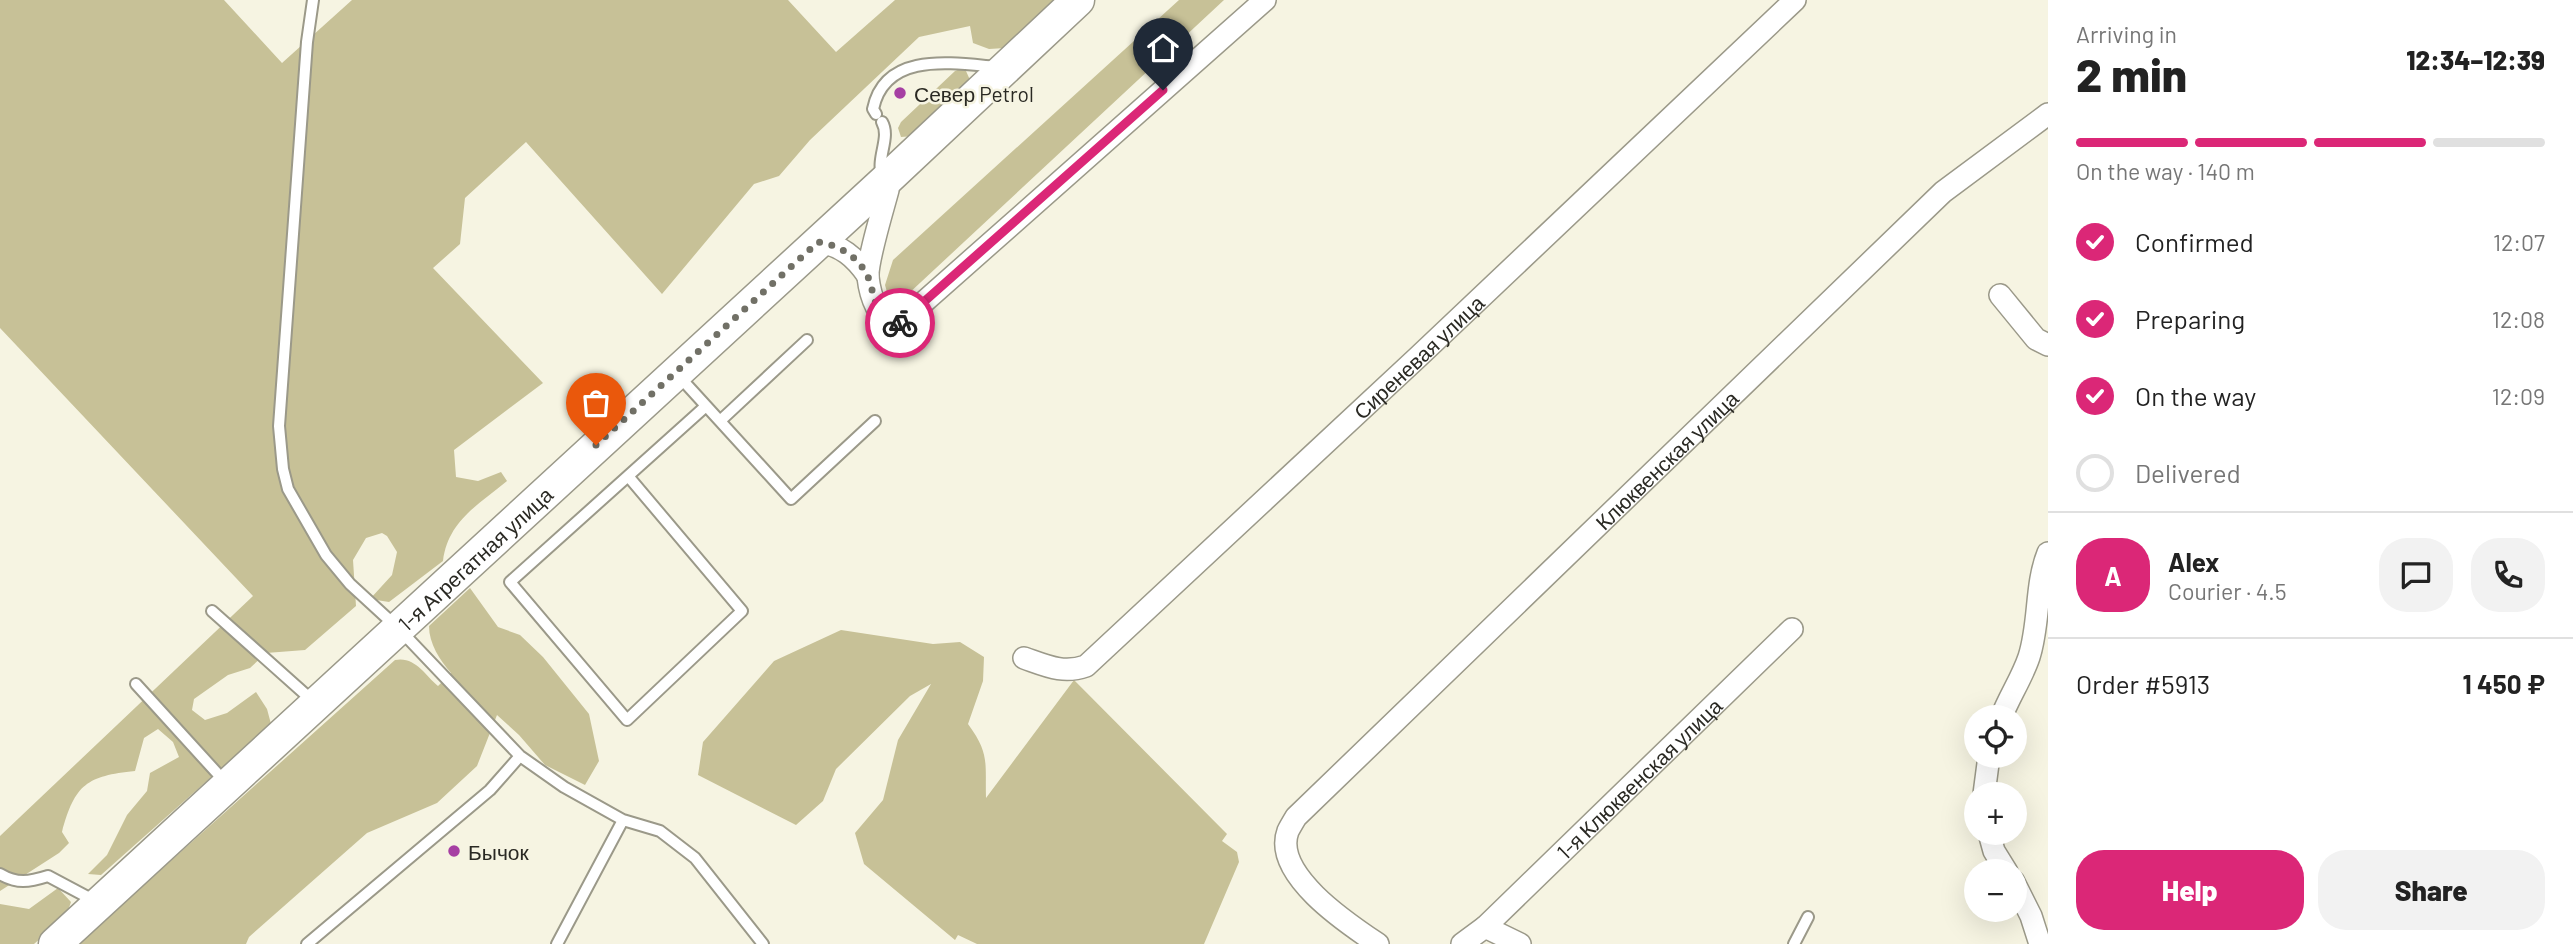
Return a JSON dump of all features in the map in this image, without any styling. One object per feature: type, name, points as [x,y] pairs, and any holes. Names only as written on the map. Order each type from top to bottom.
[{"type":"main road","name":"1-я Агрегатная улица","points":[[55,944],[885,181],[1078,0]]},
{"type":"street","points":[[818,242],[833,244],[858,261],[868,276],[878,312],[884,318],[899,324],[1265,0]]},
{"type":"street","name":"Сиреневая улица","points":[[1024,658],[1060,670],[1086,666],[1795,0]]},
{"type":"street","name":"Клюквенская улица","points":[[1378,944],[1327,906],[1292,868],[1286,848],[1287,833],[1296,817],[1943,192],[2048,114]]},
{"type":"street","points":[[868,276],[888,190],[885,181]]},
{"type":"street","points":[[2000,295],[2036,340],[2048,345]]},
{"type":"street","points":[[2007,705],[2029,657],[2043,566],[2048,553]]},
{"type":"street","name":"1-я Клюквенская улица","points":[[1462,944],[1485,927],[1791,629]]},
{"type":"street","points":[[2027,908],[2040,944]]},
{"type":"street","points":[[1485,927],[1520,944]]},
{"type":"lane","points":[[313,0],[307,42],[279,426],[282,469],[288,489],[326,555],[350,584],[399,629],[520,756],[564,788],[623,820],[660,831],[695,858],[763,944]]},
{"type":"lane","points":[[885,181],[879,162],[886,130],[873,109],[876,95],[903,68],[945,63],[1007,67]]},
{"type":"lane","points":[[720,421],[807,340]]},
{"type":"lane","points":[[675,372],[791,499],[875,421]]},
{"type":"lane","points":[[628,476],[742,611],[627,720],[510,582],[628,476],[706,406]]},
{"type":"lane","points":[[212,611],[316,703]]},
{"type":"lane","points":[[136,684],[229,786]]},
{"type":"lane","points":[[307,944],[491,790],[520,756]]},
{"type":"lane","points":[[558,944],[623,820]]},
{"type":"lane","points":[[0,874],[11,880],[27,883],[48,876],[101,904]]},
{"type":"lane","points":[[1794,944],[1808,916]]},
{"type":"shaded area","points":[[0,0],[224,0],[282,63],[352,0],[788,0],[836,52],[895,0],[1056,0],[1005,48],[989,49],[973,43],[970,26],[919,37],[810,140],[779,176],[754,184],[662,294],[526,142],[465,198],[460,244],[433,268],[543,383],[454,450],[456,477],[478,481],[501,472],[507,481],[475,506],[458,524],[446,547],[443,561],[389,602],[370,599],[392,575],[397,552],[382,533],[366,538],[353,560],[356,606],[305,650],[266,653],[250,668],[228,675],[194,699],[192,710],[205,720],[227,713],[256,692],[267,709],[271,724],[101,875],[88,874],[107,855],[127,815],[147,791],[150,773],[179,757],[173,742],[158,729],[144,738],[135,771],[94,780],[78,793],[62,832],[69,843],[59,853],[0,891],[0,836],[253,596],[0,328]]},
{"type":"shaded area","points":[[1179,0],[1224,0],[892,309],[885,285],[893,260]]},
{"type":"shaded area","points":[[960,69],[966,71],[970,80],[914,136],[901,137],[898,128],[901,122]]},
{"type":"shaded area","points":[[470,588],[498,627],[520,635],[543,657],[589,714],[599,761],[585,785],[545,765],[497,715],[477,766],[437,803],[367,833],[249,937],[246,944],[78,944],[395,660],[408,661],[419,667],[438,686],[451,673],[436,651],[429,626]]},
{"type":"shaded area","points":[[841,630],[933,644],[960,642],[984,657],[983,681],[968,724],[983,751],[986,798],[1074,680],[1227,834],[1222,841],[1237,852],[1239,862],[1204,944],[977,944],[958,935],[955,940],[864,864],[855,833],[883,800],[898,740],[931,684],[910,696],[836,769],[823,801],[796,825],[698,775],[703,742],[774,661]]},
{"type":"shaded area","points":[[58,888],[71,902],[56,925],[34,944],[0,944],[0,904],[29,909]]},
{"type":"way so far","points":[[596,445],[818,242],[833,244],[858,261],[868,276],[878,312],[895,324],[900,323]]},
{"type":"place","name":"Север Petrol","points":[[900,93]]},
{"type":"place","name":"Бычок","points":[[454,851]]},
{"type":"route","points":[[900,323],[1163,90]]}]
